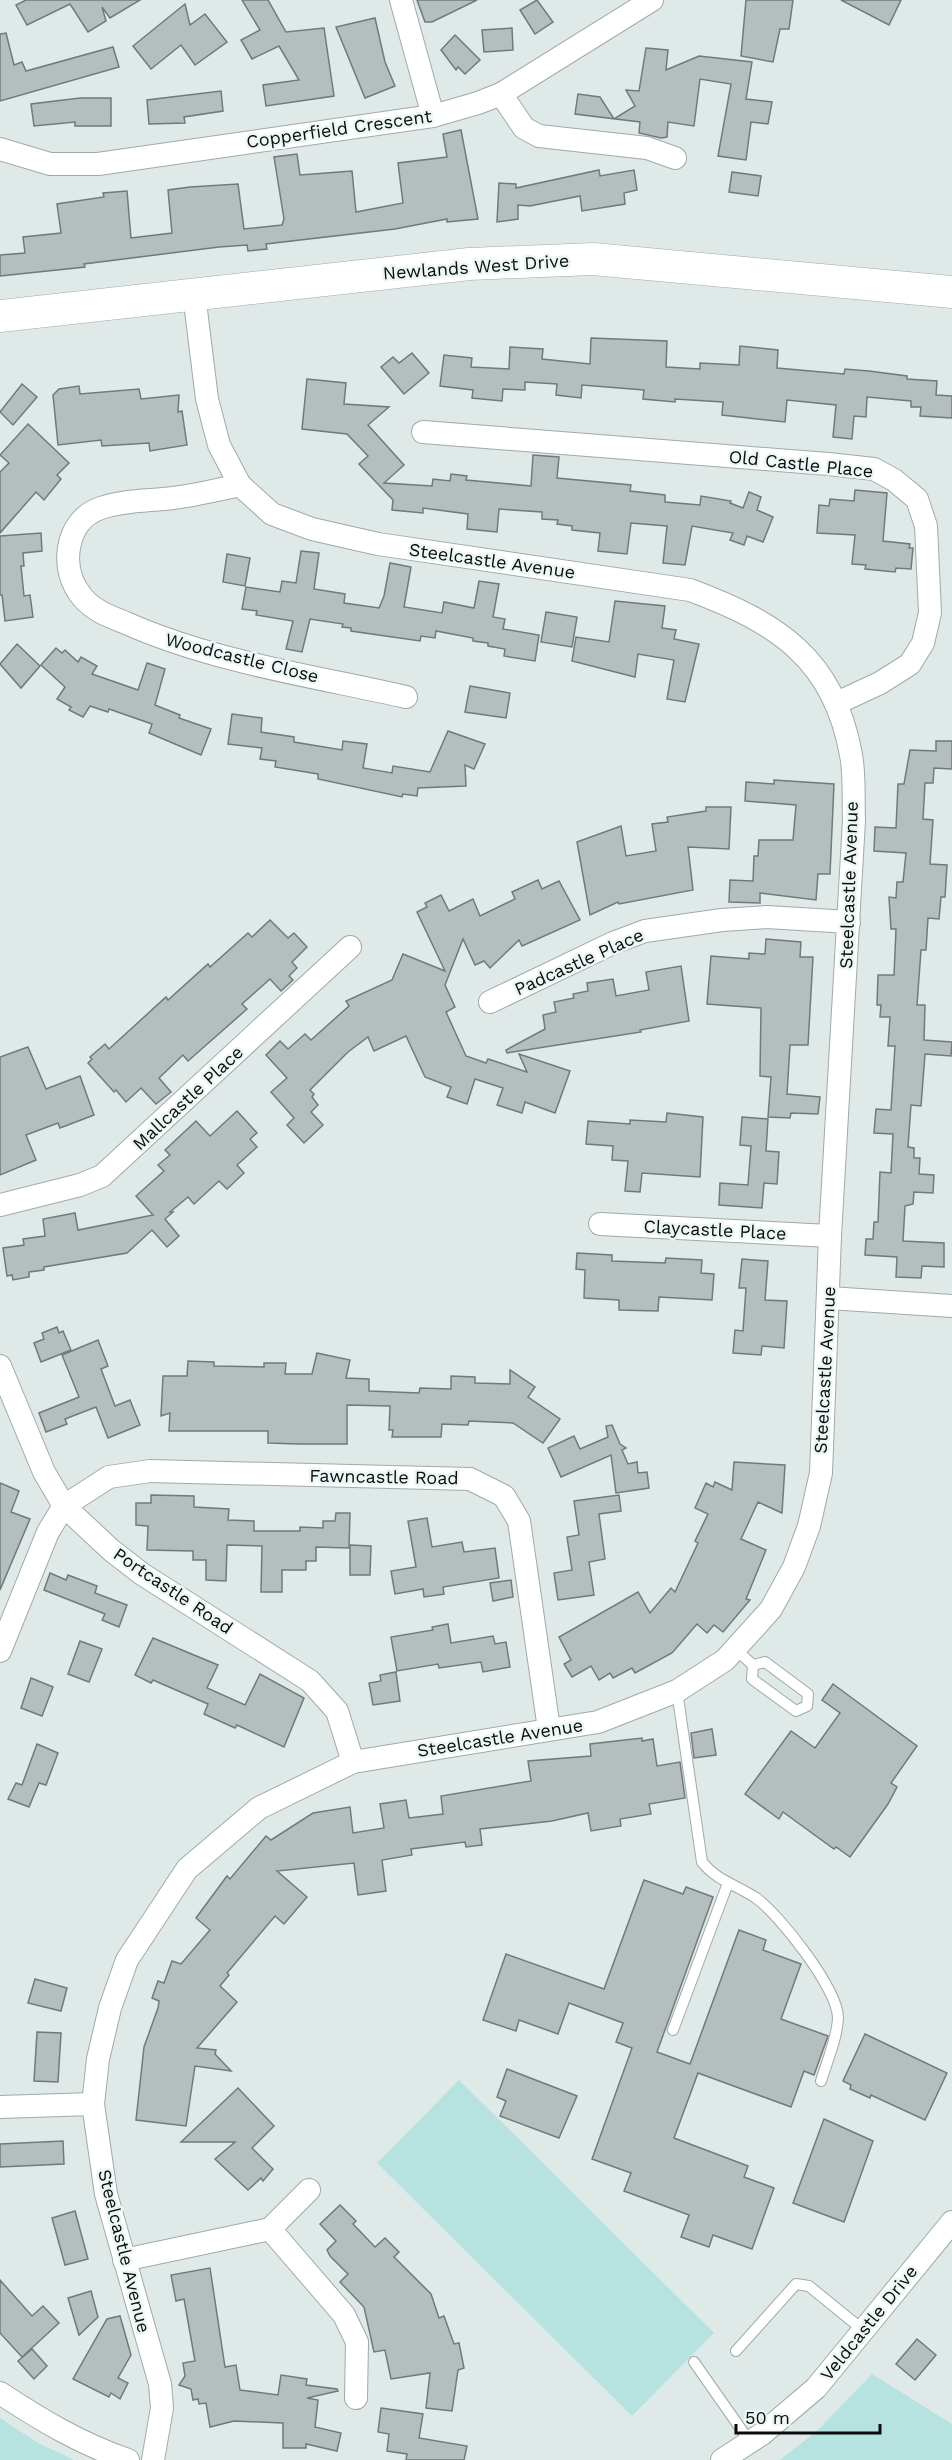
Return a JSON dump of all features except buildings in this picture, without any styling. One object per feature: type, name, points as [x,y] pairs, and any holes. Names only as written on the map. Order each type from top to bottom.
[{"type":"street","points":[[401,0],[433,116]]},
{"type":"street","name":"Copperfield Crescent","points":[[0,149],[50,164],[98,164],[433,116],[501,94],[652,0]]},
{"type":"street","points":[[501,94],[524,128],[539,136],[647,148],[675,158]]},
{"type":"street","name":"Newlands West Drive","points":[[0,316],[469,264],[583,259],[952,292]]},
{"type":"street","name":"Steelcastle Avenue","points":[[153,2460],[162,2408],[160,2384],[106,2194],[93,2104],[98,2059],[110,2008],[128,1960],[188,1869],[259,1808],[353,1762],[598,1722],[677,1691],[724,1660],[735,1649],[771,1609],[794,1567],[811,1520],[821,1473],[830,1236],[854,820],[852,756],[837,703],[809,661],[778,630],[731,605],[690,590],[378,544],[312,529],[272,514],[240,485],[219,445],[207,399],[194,294]]},
{"type":"street","name":"Old Castle Place","points":[[423,432],[874,468],[894,480],[917,499],[926,526],[930,613],[923,643],[910,664],[880,683],[837,703]]},
{"type":"street","name":"Woodcastle Close","points":[[240,485],[174,498],[128,502],[101,508],[88,514],[76,527],[70,539],[68,558],[70,574],[77,590],[84,599],[101,612],[166,639],[228,658],[406,697]]},
{"type":"street","name":"Padcastle Place","points":[[490,1002],[613,943],[645,931],[722,920],[767,918],[849,922]]},
{"type":"street","name":"Mallcastle Place","points":[[0,1205],[80,1185],[102,1176],[350,947]]},
{"type":"street","name":"Claycastle Place","points":[[600,1224],[830,1236]]},
{"type":"street","points":[[829,1298],[952,1306]]},
{"type":"street","name":"Portcastle Road","points":[[0,1366],[44,1472],[64,1506],[111,1550],[142,1574],[310,1681],[338,1710],[353,1762]]},
{"type":"street","name":"Fawncastle Road","points":[[64,1506],[109,1477],[150,1471],[470,1479],[488,1486],[504,1496],[519,1521],[549,1730]]},
{"type":"street","points":[[0,1651],[48,1532],[64,1506]]},
{"type":"street","points":[[0,2107],[93,2104]]},
{"type":"street","points":[[124,2260],[270,2229],[309,2190]]},
{"type":"street","name":"Veldcastle Drive","points":[[722,2460],[750,2442],[816,2388],[952,2222]]},
{"type":"street","points":[[270,2229],[344,2315],[357,2342],[356,2398]]},
{"type":"street","points":[[0,2393],[44,2422],[98,2450],[128,2460]]},
{"type":"lane","points":[[735,1649],[753,1665]]},
{"type":"lane","points":[[765,1662],[808,1694],[807,1706],[796,1711],[752,1679],[753,1665],[765,1662]]},
{"type":"lane","points":[[677,1691],[702,1862],[710,1871],[758,1899],[829,1986],[838,2018],[821,2081]]},
{"type":"lane","points":[[673,2031],[729,1883]]},
{"type":"lane","points":[[736,2351],[796,2283],[809,2286],[863,2330]]},
{"type":"lane","points":[[694,2362],[750,2442]]},
{"type":"shaded area","points":[[459,2080],[714,2333],[632,2416],[377,2163]]},
{"type":"shaded area","points":[[872,2374],[952,2424],[952,2460],[780,2460],[817,2431]]},
{"type":"shaded area","points":[[0,2418],[38,2443],[74,2460],[0,2460]]}]
